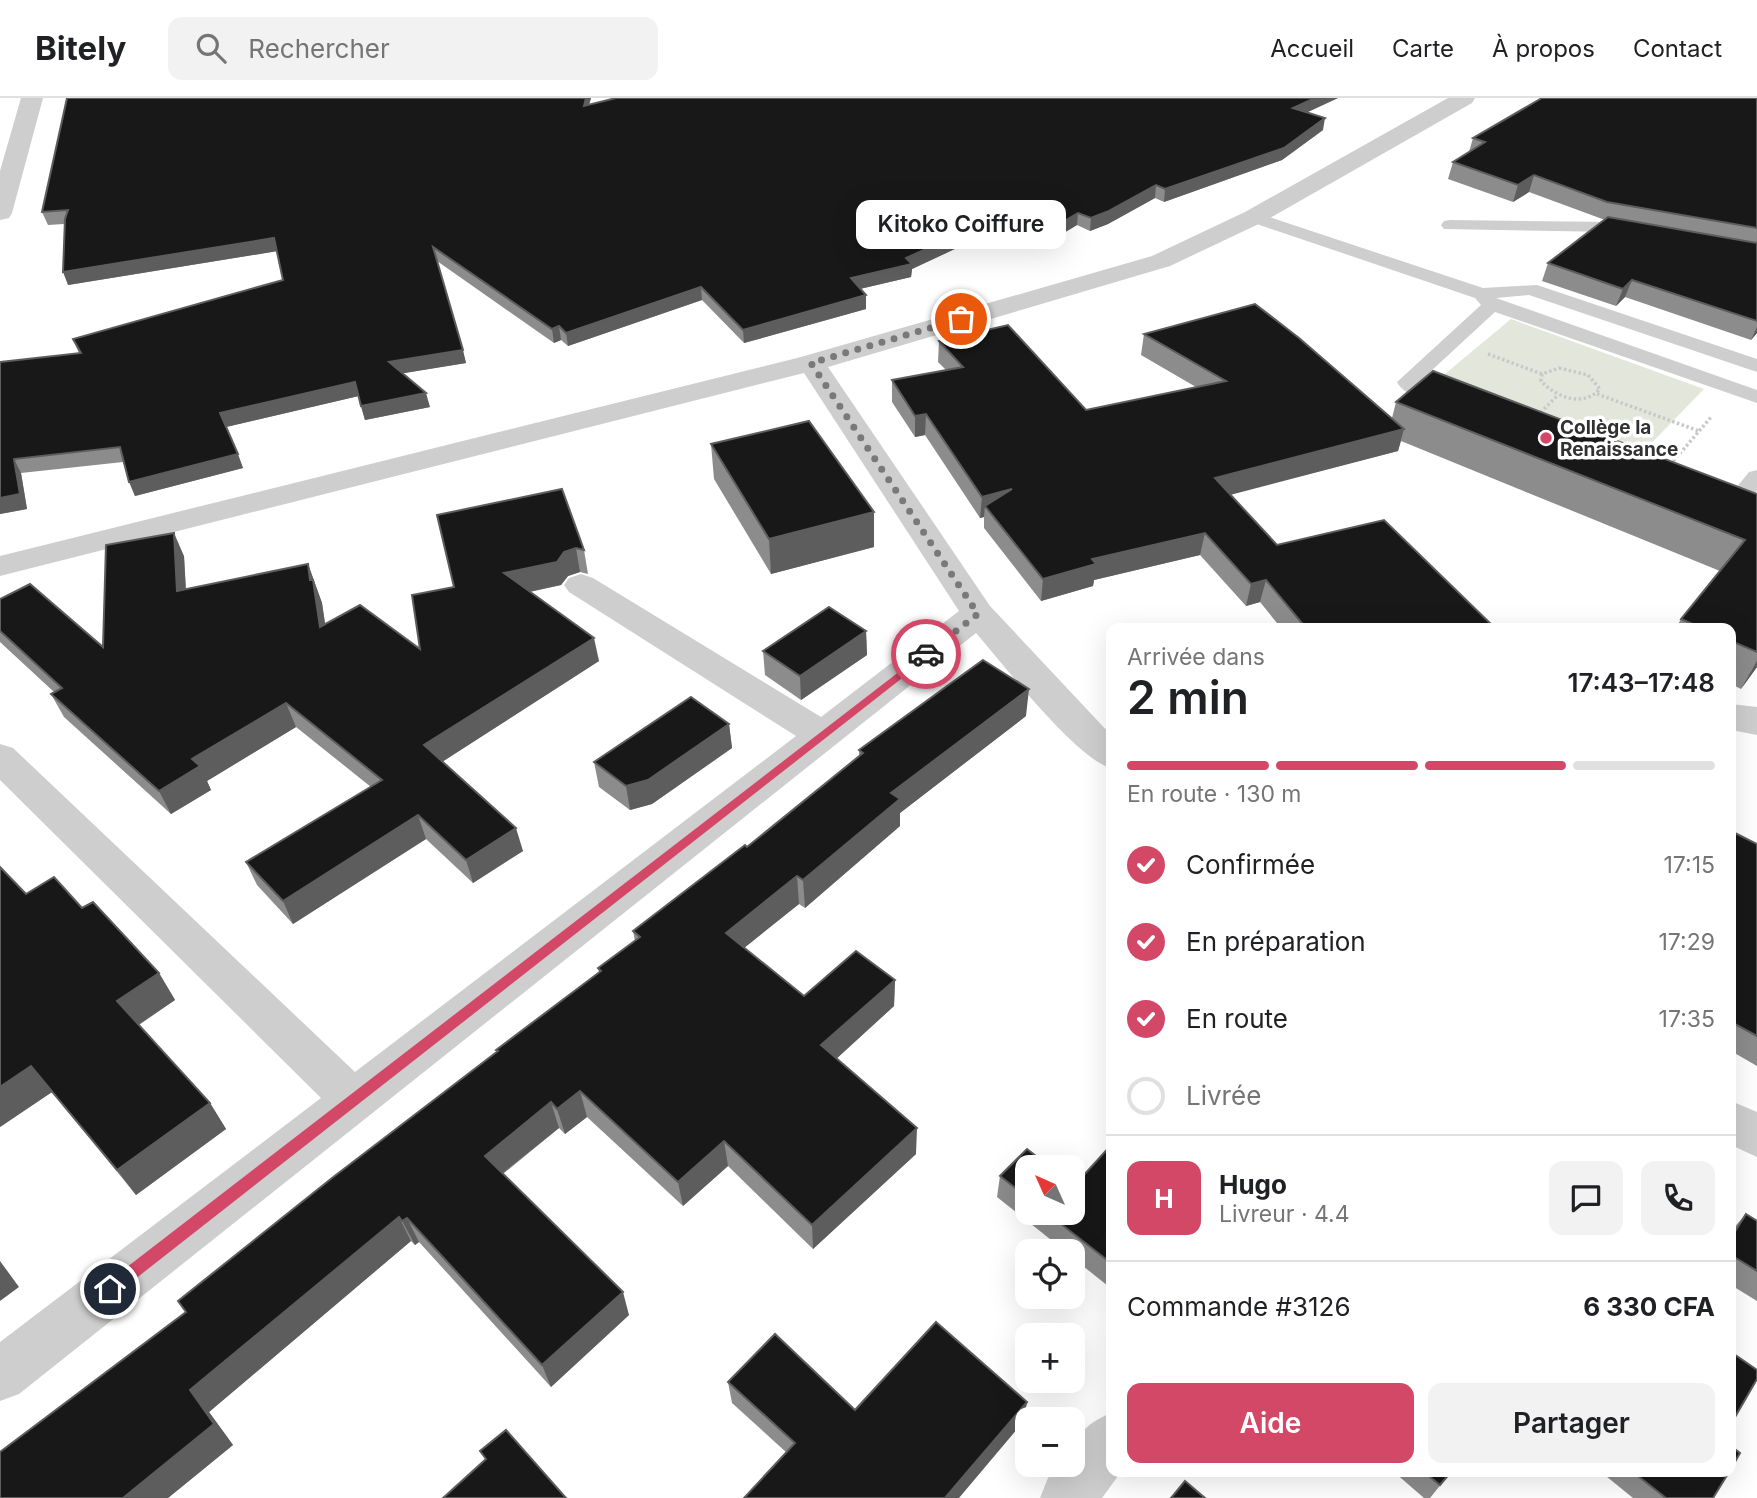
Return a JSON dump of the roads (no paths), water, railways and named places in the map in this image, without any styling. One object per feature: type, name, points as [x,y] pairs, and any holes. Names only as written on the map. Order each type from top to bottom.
[{"type":"street","points":[[0,213],[32,98]]},
{"type":"street","points":[[0,566],[811,363],[1161,261],[1254,216],[1464,98]]},
{"type":"street","points":[[811,363],[978,614],[1086,734],[1106,751]]},
{"type":"street","points":[[581,585],[823,734]]},
{"type":"street","points":[[0,1375],[978,614]]},
{"type":"street","points":[[1736,716],[1747,717],[1757,722]]},
{"type":"street","points":[[0,757],[353,1100]]},
{"type":"street","points":[[1736,1124],[1757,1136]]},
{"type":"street","points":[[1069,1498],[1106,1447]]},
{"type":"lane","points":[[1254,216],[1757,397]]},
{"type":"lane","points":[[1450,226],[1612,228],[1652,235]]},
{"type":"lane","points":[[1524,429],[1410,387],[1407,382],[1451,341],[1487,299],[1530,289],[1757,366]]},
{"type":"lane","points":[[1656,481],[1716,506],[1727,507],[1734,505],[1757,477]]},
{"type":"place","name":"Kitoko Coiffure","points":[[961,319]]},
{"type":"place","name":"Collège la Renaissance","points":[[1546,438]]}]
